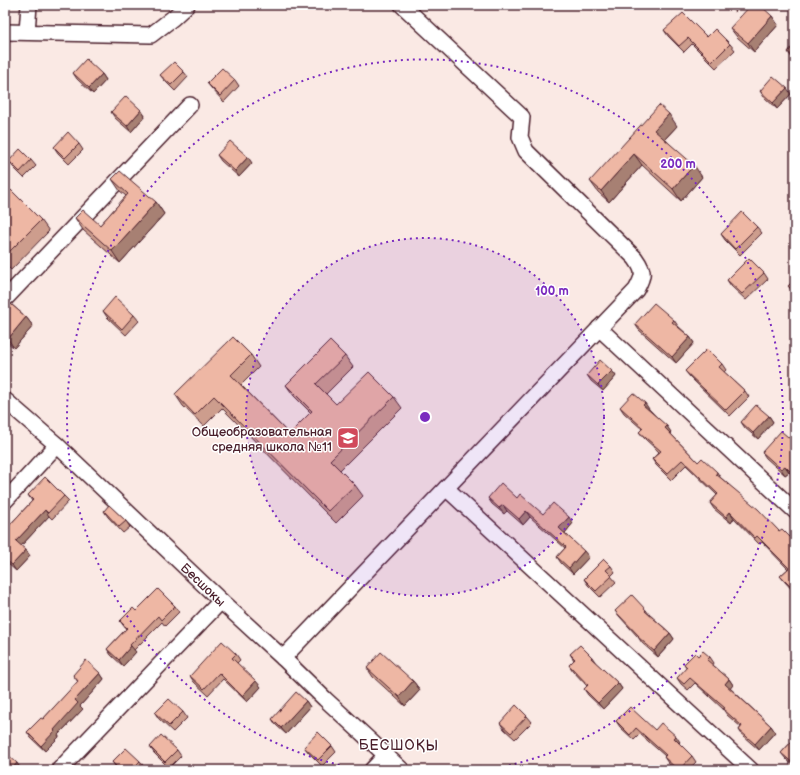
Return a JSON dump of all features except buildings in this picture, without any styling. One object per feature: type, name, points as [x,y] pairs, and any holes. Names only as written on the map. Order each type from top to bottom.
[{"type":"street","points":[[27,32],[29,5]]},
{"type":"street","points":[[5,32],[151,35],[187,5]]},
{"type":"street","points":[[283,658],[636,290],[642,278],[642,268],[635,258],[526,151],[520,137],[522,117],[402,5]]},
{"type":"street","points":[[5,299],[190,105]]},
{"type":"street","points":[[599,328],[795,511]]},
{"type":"street","name":"Бесшокы","points":[[5,400],[57,445],[402,770]]},
{"type":"street","points":[[5,501],[57,445]]},
{"type":"street","points":[[446,488],[751,770]]},
{"type":"street","points":[[59,770],[221,601]]},
{"type":"street","points":[[372,770],[386,755]]},
{"type":"place","name":"Общеобразовательная средняя школа №11","points":[[348,438]]},
{"type":"district","name":"БЕСШОҚЫ","points":[[399,745]]}]
